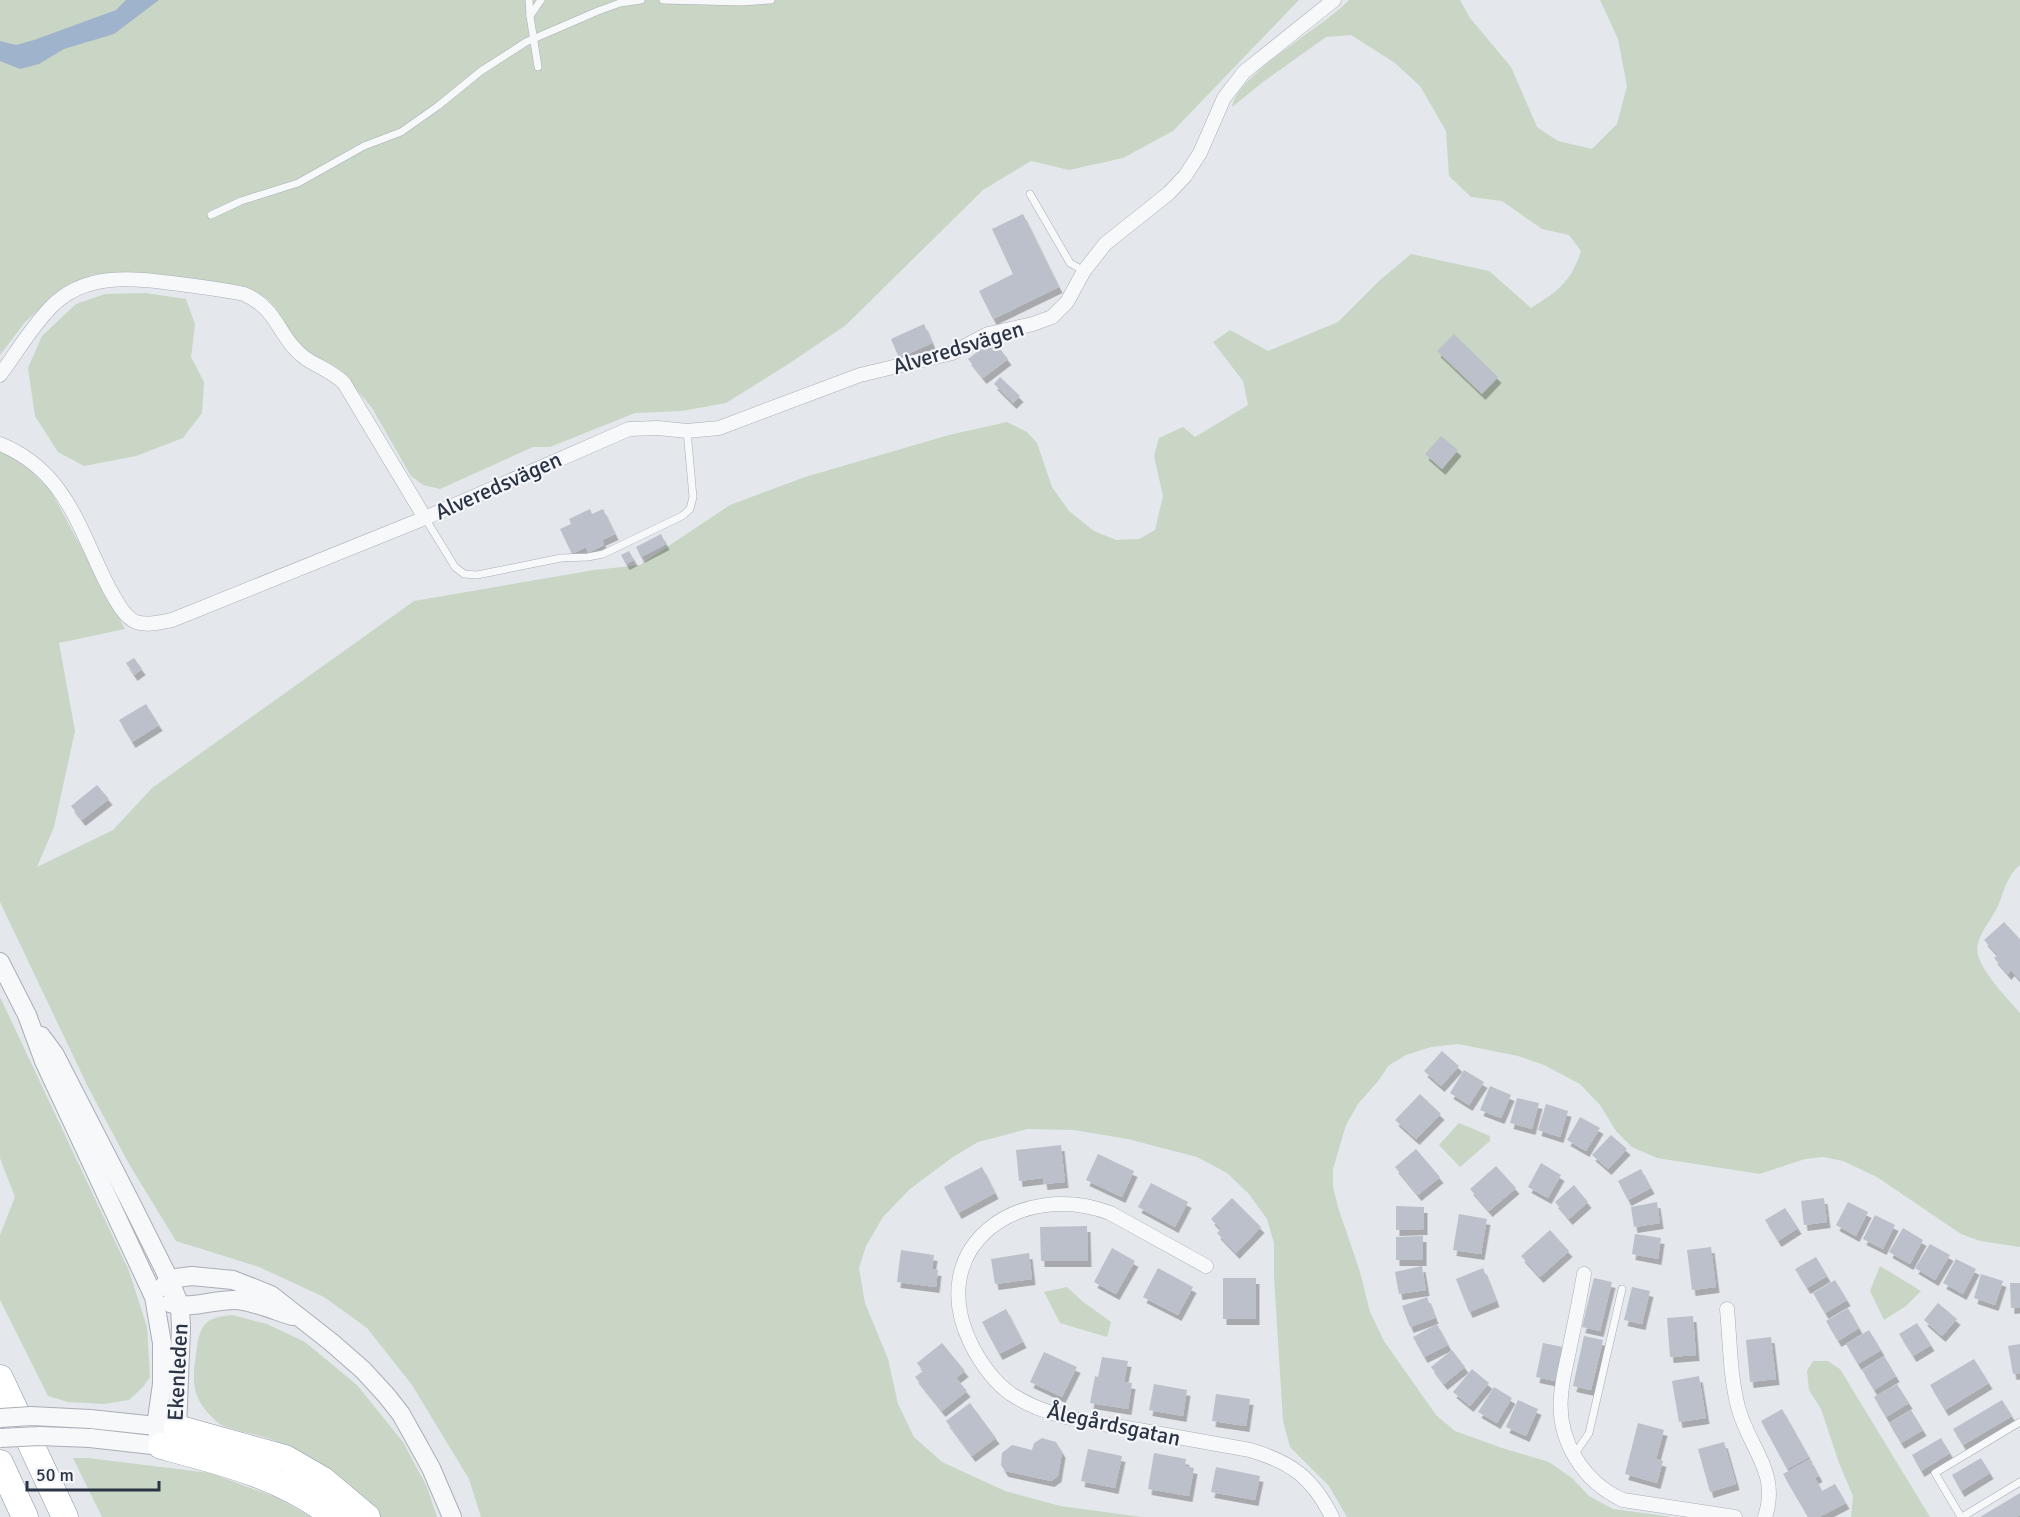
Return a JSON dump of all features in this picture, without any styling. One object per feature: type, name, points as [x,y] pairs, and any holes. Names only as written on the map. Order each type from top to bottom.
[{"type":"highway","points":[[0,1378],[68,1517]]},
{"type":"highway","points":[[164,1434],[274,1481],[317,1503],[334,1517]]},
{"type":"highway","points":[[164,1434],[285,1458],[323,1480],[367,1517]]},
{"type":"highway","points":[[0,1463],[25,1517]]},
{"type":"street","name":"Alveredsvägen","points":[[0,444],[16,450],[48,475],[66,498],[118,604],[128,616],[137,622],[151,624],[172,620],[425,518],[629,429],[658,428],[687,431],[720,428],[860,375],[952,353],[988,334],[1033,324],[1052,317],[1067,302],[1084,272],[1105,244],[1169,193],[1185,176],[1200,153],[1224,98],[1244,72],[1334,0]]},
{"type":"street","name":"Alveredsvägen","points":[[0,375],[50,308],[74,288],[110,279],[135,278],[244,294],[258,300],[267,309],[294,347],[304,357],[335,374],[344,383],[425,518]]},
{"type":"street","name":"Ekenleden","points":[[0,962],[27,1015],[44,1061],[154,1297],[162,1354],[164,1434]]},
{"type":"street","name":"Ekenleden","points":[[27,1015],[55,1055],[169,1279],[180,1306],[181,1328],[164,1434]]},
{"type":"street","name":"Ålegårdsgatan","points":[[1206,1266],[1110,1213],[1095,1207],[1062,1203],[1026,1208],[1008,1215],[981,1235],[971,1249],[959,1282],[958,1299],[968,1338],[979,1359],[1010,1392],[1030,1405],[1071,1418],[1250,1450],[1272,1457],[1303,1475],[1315,1488],[1332,1517]]},
{"type":"street","points":[[1584,1274],[1561,1396],[1563,1426],[1574,1456],[1583,1470],[1600,1487],[1623,1500],[1735,1517]]},
{"type":"street","points":[[297,1317],[239,1300],[180,1306],[154,1297],[169,1279],[192,1276],[233,1280],[271,1295],[363,1370],[386,1395],[432,1468],[452,1517]]},
{"type":"street","points":[[1727,1309],[1738,1406],[1744,1428],[1769,1478],[1770,1498],[1766,1517]]},
{"type":"street","points":[[0,1418],[31,1416],[90,1429],[164,1434]]},
{"type":"street","points":[[0,1438],[40,1436],[90,1429]]},
{"type":"lane","points":[[529,0],[538,67]]},
{"type":"lane","points":[[530,16],[541,0]]},
{"type":"lane","points":[[211,214],[241,201],[298,183],[364,146],[401,132],[481,71],[533,39],[620,3],[641,0]]},
{"type":"lane","points":[[663,0],[741,3],[771,0]]},
{"type":"lane","points":[[1030,194],[1070,263],[1084,272]]},
{"type":"lane","points":[[425,518],[455,567],[464,574],[477,576],[561,558],[588,558],[603,554],[682,516],[690,509],[693,497],[687,431]]},
{"type":"lane","points":[[1574,1456],[1589,1432],[1623,1289]]},
{"type":"lane","points":[[2020,1422],[1935,1473],[1961,1517],[2020,1482]]},
{"type":"green space","points":[[0,0],[1299,0],[1173,131],[1123,158],[1069,170],[1031,161],[983,190],[846,325],[726,403],[682,411],[635,413],[550,447],[533,447],[440,489],[423,485],[411,476],[372,408],[341,371],[303,350],[274,306],[266,298],[256,293],[190,278],[119,272],[91,275],[51,299],[25,322],[0,355]]},
{"type":"green space","points":[[1349,0],[1460,0],[1470,18],[1511,67],[1537,127],[1558,141],[1592,149],[1617,124],[1627,86],[1618,39],[1600,0],[2020,0],[2020,865],[2009,879],[1998,906],[1980,938],[1977,951],[1985,970],[2020,1013],[2020,1247],[1980,1241],[1961,1234],[1877,1177],[1843,1161],[1823,1157],[1805,1159],[1760,1174],[1657,1158],[1632,1147],[1616,1131],[1600,1105],[1580,1084],[1544,1065],[1518,1056],[1458,1044],[1431,1047],[1406,1055],[1388,1066],[1358,1104],[1346,1125],[1333,1169],[1333,1187],[1338,1207],[1360,1272],[1370,1312],[1384,1341],[1436,1415],[1455,1431],[1549,1462],[1572,1478],[1589,1496],[1613,1509],[1673,1517],[1347,1517],[1329,1486],[1290,1447],[1283,1421],[1274,1243],[1267,1219],[1249,1194],[1227,1173],[1197,1157],[1128,1139],[1074,1130],[1027,1129],[978,1142],[953,1157],[910,1189],[883,1217],[866,1246],[859,1268],[865,1303],[888,1359],[898,1404],[914,1437],[942,1462],[1005,1491],[1060,1506],[1142,1517],[481,1517],[469,1479],[412,1385],[367,1328],[324,1297],[259,1267],[176,1241],[129,1164],[87,1085],[0,902],[0,451],[30,470],[51,491],[125,629],[59,643],[75,731],[54,827],[37,867],[113,830],[152,788],[414,601],[594,570],[640,565],[730,505],[805,477],[949,435],[1007,422],[1027,432],[1037,443],[1052,487],[1069,511],[1094,531],[1116,540],[1139,539],[1155,530],[1163,496],[1154,456],[1159,438],[1183,427],[1195,437],[1248,405],[1243,381],[1213,342],[1230,330],[1268,351],[1338,322],[1380,280],[1411,254],[1489,271],[1531,308],[1562,285],[1577,262],[1581,251],[1569,235],[1542,229],[1502,201],[1471,197],[1449,176],[1446,131],[1420,86],[1395,63],[1351,35],[1326,37],[1232,107],[1237,94],[1249,80]]},
{"type":"green space","points":[[146,293],[186,299],[195,324],[191,357],[204,382],[202,413],[183,438],[136,456],[84,466],[58,452],[35,416],[28,368],[42,336],[76,304],[105,294]]},
{"type":"green space","points":[[0,997],[129,1271],[147,1327],[150,1377],[129,1400],[104,1404],[68,1402],[48,1396],[0,1300],[0,1235],[15,1197],[0,1158]]},
{"type":"green space","points":[[1459,1123],[1490,1136],[1490,1141],[1460,1167],[1439,1145]]},
{"type":"green space","points":[[1880,1266],[1921,1291],[1906,1306],[1884,1320],[1870,1291]]},
{"type":"green space","points":[[1067,1287],[1111,1322],[1107,1337],[1060,1323],[1044,1292]]},
{"type":"green space","points":[[232,1315],[267,1324],[305,1342],[357,1385],[403,1442],[427,1487],[437,1517],[379,1517],[358,1494],[309,1457],[274,1440],[224,1426],[215,1420],[203,1407],[194,1383],[197,1347],[201,1331],[207,1322]]},
{"type":"green space","points":[[1813,1361],[1828,1361],[1840,1369],[1930,1517],[1851,1517],[1853,1496],[1821,1409],[1809,1390],[1807,1371]]},
{"type":"green space","points":[[73,1458],[210,1473],[278,1498],[311,1517],[102,1517]]},
{"type":"water","points":[[126,0],[159,0],[114,34],[64,49],[39,64],[20,69],[0,61],[0,41],[16,45],[34,40],[116,10]]},
{"type":"building","points":[[1023,214],[1059,287],[993,319],[979,291],[1013,274],[992,229]]},
{"type":"building","points":[[924,324],[932,343],[899,358],[891,339]]},
{"type":"building","points":[[1454,334],[1498,377],[1482,394],[1437,351]]},
{"type":"building","points":[[993,340],[1008,359],[983,378],[968,359]]},
{"type":"building","points":[[1000,377],[1020,396],[1013,403],[994,384]]},
{"type":"building","points":[[1441,436],[1458,450],[1442,469],[1425,454]]},
{"type":"building","points":[[590,509],[592,514],[603,509],[615,534],[602,540],[604,545],[588,553],[586,547],[572,554],[560,529],[571,524],[569,519]]},
{"type":"building","points":[[661,534],[666,544],[641,557],[636,547]]},
{"type":"building","points":[[629,551],[634,560],[626,564],[621,555]]},
{"type":"building","points":[[134,658],[142,669],[134,675],[126,663]]},
{"type":"building","points":[[146,704],[159,725],[132,742],[119,720]]},
{"type":"building","points":[[97,785],[109,799],[82,820],[71,806]]},
{"type":"building","points":[[2004,922],[2020,939],[2020,980],[2011,970],[2008,974],[1994,958],[1998,955],[1984,940]]},
{"type":"building","points":[[1442,1051],[1459,1066],[1441,1086],[1424,1071]]},
{"type":"building","points":[[1464,1070],[1484,1082],[1469,1105],[1450,1093]]},
{"type":"building","points":[[1490,1086],[1511,1095],[1501,1118],[1480,1110]]},
{"type":"building","points":[[1420,1094],[1441,1114],[1416,1139],[1395,1120]]},
{"type":"building","points":[[1517,1098],[1539,1103],[1532,1129],[1510,1123]]},
{"type":"building","points":[[1546,1104],[1568,1111],[1560,1137],[1538,1130]]},
{"type":"building","points":[[1580,1117],[1600,1128],[1586,1151],[1567,1140]]},
{"type":"building","points":[[1611,1135],[1627,1149],[1608,1169],[1592,1155]]},
{"type":"building","points":[[1061,1145],[1065,1182],[1044,1184],[1043,1178],[1019,1181],[1016,1150]]},
{"type":"building","points":[[1416,1149],[1440,1177],[1418,1195],[1395,1167]]},
{"type":"building","points":[[1098,1154],[1134,1171],[1122,1197],[1086,1180]]},
{"type":"building","points":[[1541,1163],[1561,1175],[1548,1198],[1528,1187]]},
{"type":"building","points":[[1496,1166],[1516,1188],[1489,1211],[1470,1189]]},
{"type":"building","points":[[982,1167],[995,1193],[958,1213],[944,1187]]},
{"type":"building","points":[[1641,1169],[1651,1188],[1628,1200],[1618,1181]]},
{"type":"building","points":[[1151,1183],[1188,1202],[1175,1227],[1138,1207]]},
{"type":"building","points":[[1574,1185],[1588,1202],[1569,1219],[1555,1202]]},
{"type":"building","points":[[1232,1198],[1261,1227],[1236,1253],[1217,1233],[1221,1229],[1211,1219]]},
{"type":"building","points":[[1824,1198],[1827,1222],[1804,1225],[1801,1201]]},
{"type":"building","points":[[1657,1202],[1660,1223],[1634,1227],[1631,1207]]},
{"type":"building","points":[[1848,1202],[1868,1212],[1856,1236],[1836,1225]]},
{"type":"building","points":[[1396,1206],[1424,1207],[1424,1229],[1396,1230]]},
{"type":"building","points":[[1785,1208],[1798,1228],[1778,1241],[1765,1220]]},
{"type":"building","points":[[1459,1214],[1487,1219],[1481,1254],[1453,1250]]},
{"type":"building","points":[[1875,1215],[1895,1225],[1883,1249],[1863,1239]]},
{"type":"building","points":[[1087,1226],[1088,1261],[1041,1261],[1040,1227]]},
{"type":"building","points":[[1903,1228],[1923,1240],[1910,1264],[1889,1252]]},
{"type":"building","points":[[1550,1230],[1569,1251],[1540,1277],[1521,1256]]},
{"type":"building","points":[[1635,1234],[1661,1238],[1658,1259],[1632,1254]]},
{"type":"building","points":[[1423,1236],[1423,1260],[1396,1260],[1396,1237]]},
{"type":"building","points":[[1930,1244],[1950,1255],[1935,1280],[1915,1268]]},
{"type":"building","points":[[1711,1247],[1716,1287],[1692,1290],[1687,1250]]},
{"type":"building","points":[[1112,1248],[1135,1261],[1116,1294],[1094,1282]]},
{"type":"building","points":[[901,1250],[934,1255],[932,1269],[938,1270],[936,1287],[897,1282]]},
{"type":"building","points":[[1029,1253],[1032,1279],[995,1284],[991,1259]]},
{"type":"building","points":[[1816,1257],[1827,1276],[1807,1288],[1795,1269]]},
{"type":"building","points":[[1956,1259],[1976,1269],[1963,1294],[1943,1283]]},
{"type":"building","points":[[1422,1266],[1426,1290],[1399,1294],[1395,1272]]},
{"type":"building","points":[[1158,1268],[1193,1287],[1178,1315],[1143,1297]]},
{"type":"building","points":[[1483,1268],[1496,1301],[1469,1312],[1456,1279]]},
{"type":"building","points":[[1981,1274],[2003,1281],[1995,1305],[1974,1298]]},
{"type":"building","points":[[1223,1278],[1256,1278],[1256,1319],[1223,1319]]},
{"type":"building","points":[[1594,1278],[1612,1282],[1600,1331],[1582,1327]]},
{"type":"building","points":[[1835,1280],[1847,1300],[1825,1313],[1813,1293]]},
{"type":"building","points":[[2010,1283],[2020,1283],[2020,1307],[2011,1308]]},
{"type":"building","points":[[1632,1287],[1650,1291],[1642,1324],[1624,1320]]},
{"type":"building","points":[[1427,1297],[1435,1318],[1410,1327],[1402,1306]]},
{"type":"building","points":[[1938,1303],[1957,1319],[1942,1336],[1924,1320]]},
{"type":"building","points":[[1848,1308],[1859,1328],[1838,1341],[1826,1321]]},
{"type":"building","points":[[1006,1309],[1023,1342],[999,1354],[982,1322]]},
{"type":"building","points":[[1693,1316],[1696,1355],[1670,1357],[1667,1318]]},
{"type":"building","points":[[1917,1323],[1931,1345],[1913,1356],[1899,1334]]},
{"type":"building","points":[[1437,1324],[1448,1345],[1424,1357],[1413,1337]]},
{"type":"building","points":[[1869,1330],[1881,1350],[1858,1364],[1846,1344]]},
{"type":"building","points":[[1584,1336],[1603,1340],[1591,1390],[1573,1386]]},
{"type":"building","points":[[1771,1337],[1776,1379],[1750,1382],[1746,1340]]},
{"type":"building","points":[[942,1343],[965,1371],[956,1378],[967,1391],[942,1411],[915,1377],[923,1371],[917,1363]]},
{"type":"building","points":[[1543,1343],[1563,1347],[1555,1381],[1536,1377]]},
{"type":"building","points":[[2020,1344],[2020,1373],[2013,1374],[2008,1346]]},
{"type":"building","points":[[1452,1350],[1465,1367],[1444,1384],[1431,1367]]},
{"type":"building","points":[[1044,1352],[1077,1367],[1062,1397],[1030,1382]]},
{"type":"building","points":[[1884,1356],[1896,1376],[1874,1390],[1862,1370]]},
{"type":"building","points":[[1102,1357],[1128,1361],[1124,1382],[1132,1383],[1128,1409],[1090,1403],[1095,1376],[1098,1377]]},
{"type":"building","points":[[1974,1359],[1989,1383],[1945,1410],[1930,1385]]},
{"type":"building","points":[[1472,1369],[1489,1383],[1470,1406],[1453,1392]]},
{"type":"building","points":[[1699,1376],[1706,1418],[1679,1422],[1672,1381]]},
{"type":"building","points":[[1154,1384],[1187,1390],[1183,1416],[1149,1410]]},
{"type":"building","points":[[1897,1384],[1909,1403],[1886,1417],[1874,1397]]},
{"type":"building","points":[[1494,1387],[1512,1398],[1497,1423],[1478,1412]]},
{"type":"building","points":[[1216,1394],[1250,1399],[1246,1426],[1212,1421]]},
{"type":"building","points":[[1518,1400],[1538,1409],[1526,1436],[1506,1427]]},
{"type":"building","points":[[2002,1400],[2012,1416],[1963,1445],[1953,1429]]},
{"type":"building","points":[[970,1403],[996,1438],[972,1456],[946,1421]]},
{"type":"building","points":[[1782,1409],[1809,1457],[1787,1469],[1761,1421]]},
{"type":"building","points":[[1911,1410],[1923,1430],[1901,1443],[1889,1423]]},
{"type":"building","points":[[1638,1423],[1664,1430],[1656,1459],[1663,1461],[1657,1483],[1625,1474]]},
{"type":"building","points":[[1042,1438],[1056,1442],[1062,1452],[1058,1476],[1051,1481],[1005,1471],[1001,1465],[1002,1453],[1012,1445],[1032,1450],[1034,1443]]},
{"type":"building","points":[[1941,1438],[1950,1453],[1921,1471],[1912,1455]]},
{"type":"building","points":[[1724,1442],[1736,1484],[1710,1492],[1698,1449]]},
{"type":"building","points":[[1088,1449],[1122,1456],[1115,1488],[1081,1481]]},
{"type":"building","points":[[1154,1453],[1186,1459],[1185,1466],[1194,1468],[1189,1496],[1148,1489]]},
{"type":"building","points":[[1981,1458],[1990,1473],[1961,1491],[1952,1475]]},
{"type":"building","points":[[1810,1459],[1819,1476],[1815,1478],[1822,1491],[1835,1484],[1846,1503],[1819,1517],[1808,1517],[1783,1474]]},
{"type":"building","points":[[1216,1467],[1260,1476],[1255,1500],[1211,1492]]},
{"type":"building","points":[[2020,1493],[2020,1515],[1980,1517]]}]
